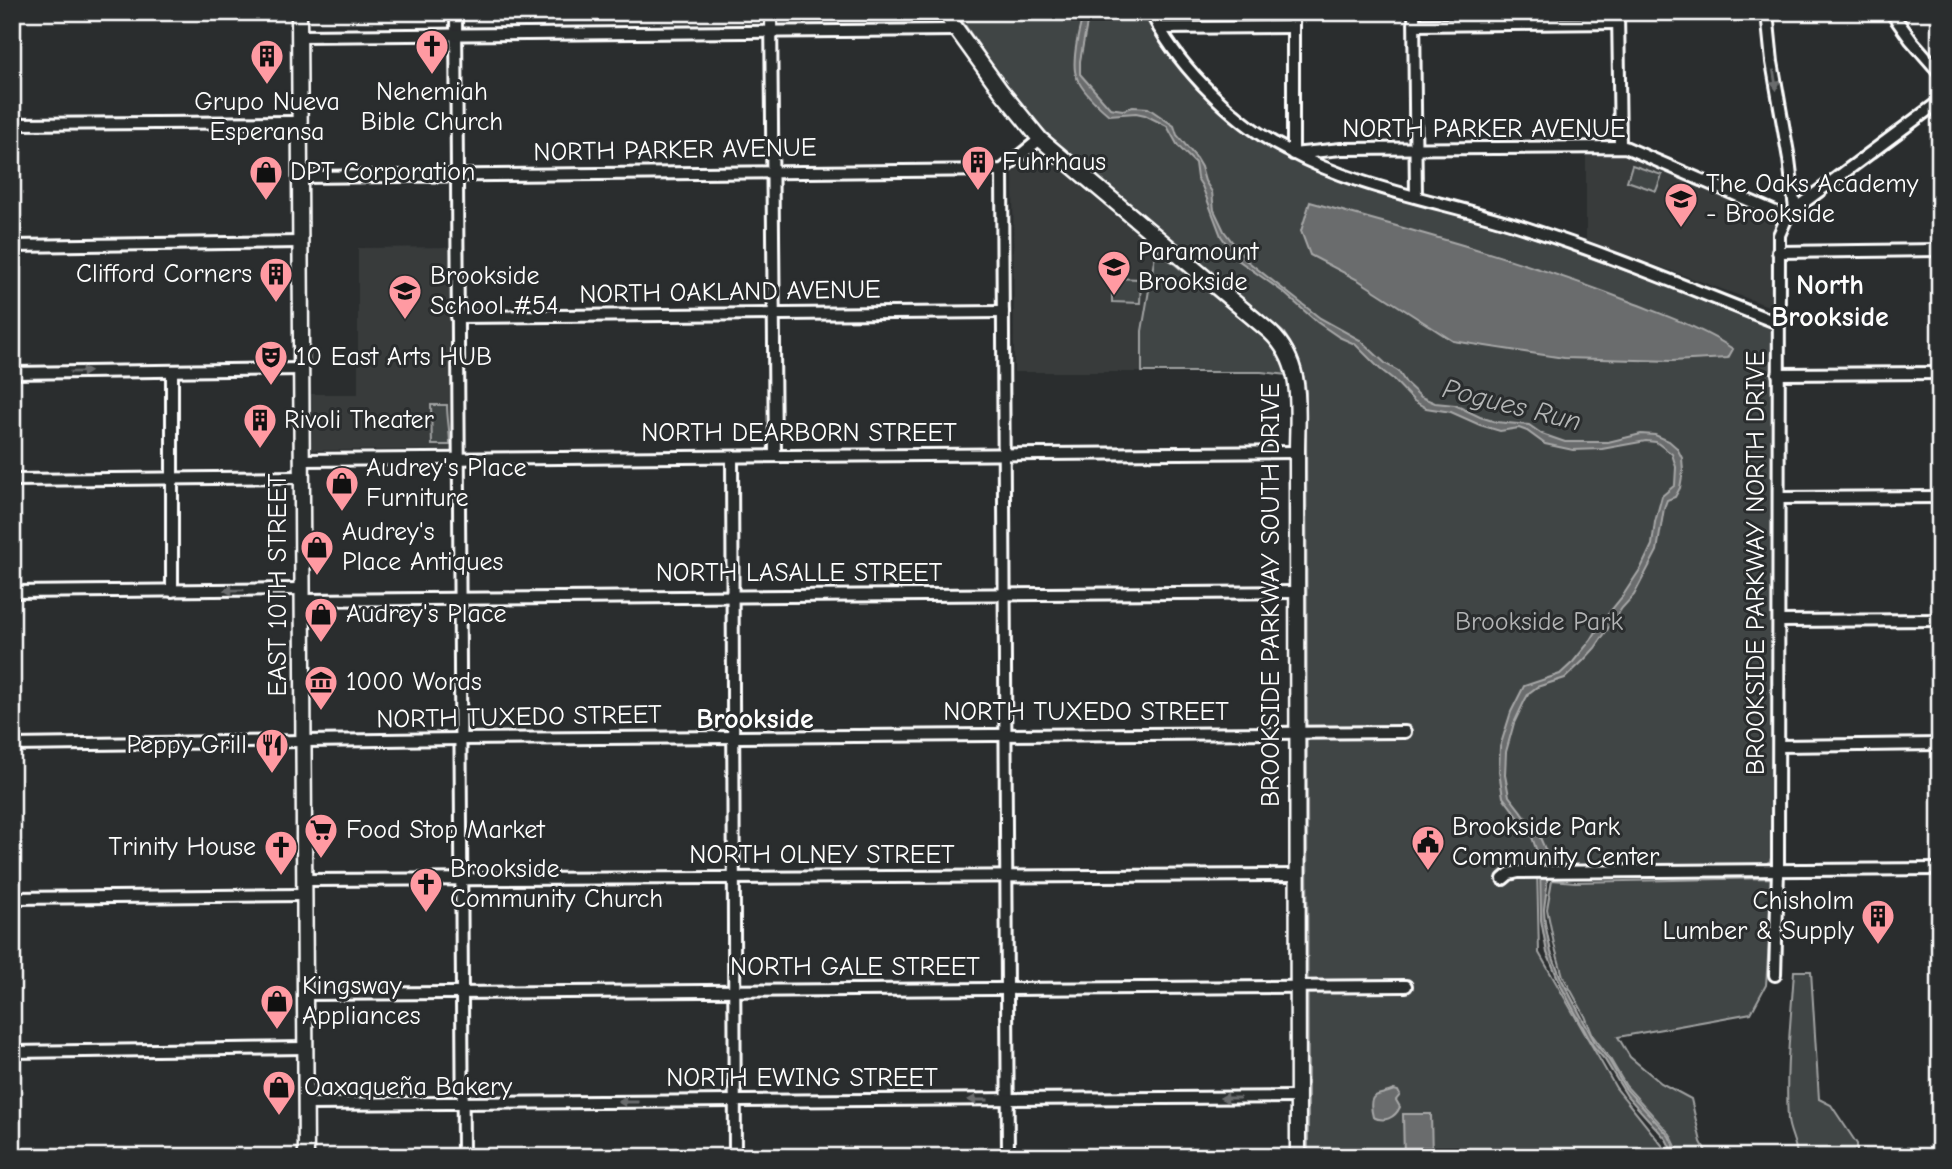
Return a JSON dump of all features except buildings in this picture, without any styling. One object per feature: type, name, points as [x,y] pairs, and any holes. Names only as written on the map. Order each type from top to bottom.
[{"type":"main road","name":"EAST 10TH STREET","points":[[299,12],[306,1157]]},
{"type":"main road","name":"BROOKSIDE PARKWAY SOUTH DRIVE","points":[[944,12],[1001,91],[1040,139],[1278,340],[1290,359],[1295,375],[1298,1157]]},
{"type":"street","points":[[456,12],[463,1157]]},
{"type":"street","points":[[771,12],[775,456]]},
{"type":"street","name":"BROOKSIDE PARKWAY NORTH DRIVE","points":[[1151,12],[1175,53],[1227,109],[1293,154],[1334,172],[1507,221],[1568,242],[1778,323],[1779,746],[1775,975]]},
{"type":"street","points":[[1293,12],[1293,154]]},
{"type":"street","points":[[1415,12],[1416,197]]},
{"type":"street","points":[[1767,12],[1774,74],[1789,159],[1791,213]]},
{"type":"street","points":[[1891,12],[1940,73]]},
{"type":"street","points":[[1415,25],[1618,18],[1620,147]]},
{"type":"street","points":[[1159,28],[1293,27]]},
{"type":"street","points":[[299,36],[957,30]]},
{"type":"street","points":[[1778,323],[1779,235],[1791,213],[1940,102]]},
{"type":"street","points":[[12,124],[299,122]]},
{"type":"street","points":[[1007,1157],[1002,170],[1040,139]]},
{"type":"street","name":"NORTH PARKER AVENUE","points":[[1293,154],[1341,149],[1625,147],[1791,213]]},
{"type":"street","name":"NORTH PARKER AVENUE","points":[[300,177],[1002,170]]},
{"type":"street","points":[[12,246],[300,242]]},
{"type":"street","points":[[1778,252],[1940,250]]},
{"type":"street","name":"NORTH OAKLAND AVENUE","points":[[457,317],[1003,312]]},
{"type":"street","points":[[12,373],[301,369]]},
{"type":"street","points":[[172,591],[173,371]]},
{"type":"street","points":[[1778,374],[1940,373]]},
{"type":"street","name":"NORTH DEARBORN STREET","points":[[301,460],[1297,452]]},
{"type":"street","points":[[733,457],[735,1157]]},
{"type":"street","points":[[12,480],[302,477]]},
{"type":"street","points":[[1779,498],[1940,497]]},
{"type":"street","name":"NORTH LASALLE STREET","points":[[12,593],[172,591],[460,599],[1296,592]]},
{"type":"street","points":[[1779,621],[1940,620]]},
{"type":"street","name":"NORTH TUXEDO STREET","points":[[12,745],[1405,732]]},
{"type":"street","points":[[1779,746],[1940,744]]},
{"type":"street","points":[[1503,879],[1513,873],[1535,872],[1940,869]]},
{"type":"street","name":"NORTH OLNEY STREET","points":[[304,880],[1298,875]]},
{"type":"street","points":[[12,898],[304,895]]},
{"type":"street","name":"NORTH GALE STREET","points":[[305,993],[1406,986]]},
{"type":"street","points":[[12,1052],[305,1048]]},
{"type":"street","name":"NORTH EWING STREET","points":[[306,1104],[1298,1097]]},
{"type":"shaded area","points":[[1086,12],[1094,12],[1087,23],[1080,74],[1110,108],[1148,108],[1174,126],[1177,135],[1201,167],[1212,192],[1214,210],[1224,231],[1246,260],[1320,318],[1360,340],[1386,364],[1398,371],[1421,397],[1435,403],[1455,405],[1496,422],[1529,425],[1542,434],[1565,442],[1608,442],[1641,434],[1655,435],[1677,448],[1682,458],[1683,471],[1680,488],[1675,497],[1667,500],[1657,551],[1634,595],[1595,648],[1565,678],[1537,687],[1529,693],[1514,723],[1506,752],[1505,775],[1509,796],[1539,835],[1548,856],[1545,923],[1551,952],[1561,978],[1596,1044],[1625,1088],[1669,1136],[1679,1157],[1675,1157],[1666,1139],[1627,1096],[1593,1046],[1562,988],[1547,953],[1541,920],[1540,861],[1531,834],[1503,797],[1499,772],[1500,747],[1511,712],[1524,686],[1560,674],[1573,662],[1641,568],[1652,545],[1662,496],[1675,485],[1676,467],[1672,454],[1656,442],[1646,441],[1602,449],[1573,450],[1545,444],[1519,428],[1500,431],[1451,412],[1426,408],[1414,401],[1355,344],[1317,322],[1283,292],[1238,260],[1221,236],[1197,178],[1195,163],[1178,146],[1167,126],[1136,113],[1109,115],[1088,95],[1079,83],[1075,71],[1080,28]]},
{"type":"shaded area","name":"The Oaks Academy - Brookside","points":[[1586,151],[1627,151],[1779,220],[1771,237],[1771,307],[1586,240]]},
{"type":"shaded area","name":"Paramount Brookside","points":[[1041,152],[1273,345],[1288,375],[1261,372],[1014,372],[1013,173],[1036,153]]},
{"type":"shaded area","points":[[1310,202],[1552,273],[1684,323],[1733,349],[1728,358],[1672,361],[1564,358],[1453,341],[1358,280],[1310,255],[1301,231]]},
{"type":"shaded area","name":"Brookside School #54","points":[[451,247],[452,450],[312,450],[311,394],[358,394],[358,248]]},
{"type":"shaded area","points":[[1394,1090],[1400,1095],[1396,1100],[1400,1107],[1398,1111],[1385,1119],[1373,1117],[1373,1098]]},
{"type":"shaded area","points":[[1403,1114],[1431,1114],[1432,1157],[1404,1157]]},
{"type":"green space","name":"Brookside Park","points":[[956,12],[1144,12],[1163,47],[1196,88],[1238,125],[1272,149],[1323,174],[1525,234],[1772,324],[1773,852],[1770,861],[1765,864],[1537,867],[1539,953],[1616,1088],[1665,1149],[1668,1157],[1308,1157],[1306,392],[1302,368],[1284,333],[1054,141],[1016,100]]},
{"type":"green space","points":[[1632,165],[1662,175],[1656,191],[1627,181]]},
{"type":"green space","points":[[1156,249],[1273,345],[1282,358],[1288,375],[1261,372],[1142,372],[1142,331]]},
{"type":"green space","points":[[1112,278],[1141,279],[1140,303],[1112,302]]},
{"type":"green space","points":[[431,405],[447,405],[450,445],[432,445]]},
{"type":"green space","points":[[1771,878],[1766,985],[1751,1013],[1618,1037],[1630,1057],[1661,1083],[1691,1099],[1701,1142],[1709,1157],[1681,1157],[1670,1134],[1626,1086],[1593,1036],[1563,976],[1547,909],[1552,880],[1575,882]]},
{"type":"green space","points":[[1794,971],[1811,971],[1819,1099],[1831,1105],[1857,1144],[1857,1157],[1797,1157],[1789,1125],[1787,1101]]},
{"type":"place","name":"Nehemiah Bible Church","points":[[432,76]]},
{"type":"place","name":"Grupo Nueva Esperansa","points":[[267,86]]},
{"type":"place","name":"Fuhrhaus","points":[[978,192]]},
{"type":"place","name":"DPT Corporation","points":[[266,202]]},
{"type":"place","name":"The Oaks Academy - Brookside","points":[[1681,229]]},
{"type":"place","name":"Paramount Brookside","points":[[1114,297]]},
{"type":"place","name":"Clifford Corners","points":[[276,304]]},
{"type":"place","name":"Brookside School #54","points":[[405,321]]},
{"type":"place","name":"10 East Arts HUB","points":[[271,387]]},
{"type":"place","name":"Rivoli Theater","points":[[260,450]]},
{"type":"place","name":"Audrey's Place Furniture","points":[[342,513]]},
{"type":"place","name":"Audrey's Place Antiques","points":[[317,577]]},
{"type":"place","name":"Audrey's Place","points":[[321,644]]},
{"type":"place","name":"1000 Words","points":[[321,712]]},
{"type":"place","name":"Peppy Grill","points":[[272,775]]},
{"type":"place","name":"Food Stop Market","points":[[321,860]]},
{"type":"place","name":"Brookside Park Community Center","points":[[1428,872]]},
{"type":"place","name":"Trinity House","points":[[281,877]]},
{"type":"place","name":"Brookside Community Church","points":[[426,914]]},
{"type":"place","name":"Chisholm Lumber & Supply","points":[[1878,946]]},
{"type":"place","name":"Kingsway Appliances","points":[[277,1031]]},
{"type":"place","name":"Oaxaqueña Bakery","points":[[279,1117]]},
{"type":"district","name":"North Brookside","points":[[1830,301]]},
{"type":"district","name":"Brookside","points":[[755,719]]},
{"type":"water label","name":"Pogues Run","points":[[1512,405]]}]
